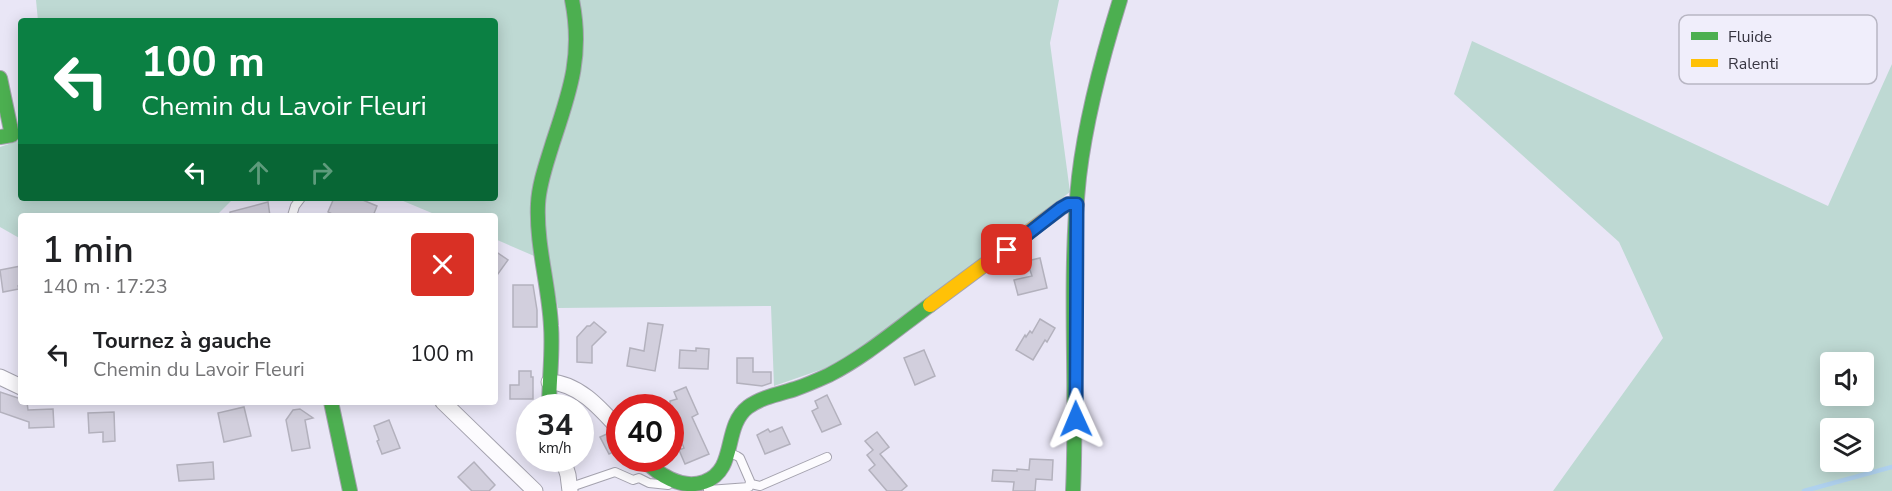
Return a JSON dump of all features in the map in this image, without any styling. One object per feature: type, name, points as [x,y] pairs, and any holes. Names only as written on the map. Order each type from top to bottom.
[{"type":"street","points":[[549,394],[550,326],[538,222],[538,202],[541,182],[576,69],[578,41],[572,0]]},
{"type":"street","points":[[1073,491],[1076,440],[1077,204],[1082,151],[1092,95],[1120,0]]},
{"type":"street","points":[[0,78],[12,135],[0,138]]},
{"type":"street","points":[[657,472],[675,480],[707,488],[726,465],[734,422],[744,410],[758,402],[820,379],[851,363],[989,264],[1061,208],[1068,204],[1077,204]]},
{"type":"street","points":[[0,377],[18,386]]},
{"type":"street","points":[[549,382],[566,385],[576,390],[606,416]]},
{"type":"street","points":[[332,405],[350,491]]},
{"type":"street","points":[[446,405],[535,491]]},
{"type":"street","points":[[566,472],[570,489]]},
{"type":"lane","points":[[730,453],[740,458],[754,485],[766,491]]},
{"type":"lane","points":[[707,488],[746,488],[827,457]]},
{"type":"lane","points":[[570,489],[615,472],[633,480],[636,472]]},
{"type":"lane","points":[[642,472],[649,483],[670,485],[675,480]]},
{"type":"green space","points":[[36,0],[1059,0],[1050,43],[1070,192],[849,360],[774,386],[771,306],[558,308],[548,262],[498,240],[498,213],[432,213],[403,201],[498,201],[498,18],[38,18]]},
{"type":"green space","points":[[1472,41],[1828,206],[1892,64],[1892,491],[1553,491],[1663,338],[1619,242],[1454,94]]},
{"type":"green space","points":[[18,141],[18,201],[231,201],[219,213],[18,213],[18,237],[0,227],[0,147]]},
{"type":"building","points":[[333,201],[365,201],[377,206],[374,213],[328,212]]},
{"type":"building","points":[[268,202],[270,213],[230,213]]},
{"type":"building","points":[[498,253],[508,260],[498,274]]},
{"type":"building","points":[[1040,258],[1047,288],[1018,295],[1014,280],[1032,276],[1027,261]]},
{"type":"building","points":[[18,267],[18,289],[3,292],[0,270]]},
{"type":"building","points":[[513,285],[533,285],[537,327],[513,327]]},
{"type":"building","points":[[1040,319],[1055,328],[1033,360],[1016,350],[1025,335],[1026,337],[1030,331],[1032,333]]},
{"type":"building","points":[[594,322],[606,332],[592,346],[592,363],[577,362],[577,337]]},
{"type":"building","points":[[648,323],[663,325],[655,371],[627,366],[630,348],[644,351]]},
{"type":"building","points":[[696,348],[709,349],[708,369],[679,368],[680,350],[696,351]]},
{"type":"building","points":[[924,350],[935,376],[915,385],[904,358]]},
{"type":"building","points":[[737,358],[753,358],[753,372],[771,372],[771,383],[762,386],[737,383]]},
{"type":"building","points":[[519,371],[531,371],[533,394],[516,394],[516,399],[510,399],[510,385],[519,385]]},
{"type":"building","points":[[686,387],[698,414],[692,417],[709,454],[685,464],[684,394],[674,392]]},
{"type":"building","points":[[0,392],[18,398],[18,405],[27,405],[28,410],[53,409],[54,427],[29,428],[29,422],[0,412]]},
{"type":"building","points":[[827,395],[841,424],[822,432],[812,411],[818,408],[815,401]]},
{"type":"building","points":[[244,407],[251,436],[224,442],[218,413]]},
{"type":"building","points":[[300,409],[313,418],[305,420],[310,448],[292,451],[286,420],[293,410]]},
{"type":"building","points":[[114,412],[115,441],[103,442],[103,432],[89,433],[88,413]]},
{"type":"building","points":[[389,420],[400,448],[382,454],[374,426]]},
{"type":"building","points":[[782,427],[790,444],[765,454],[757,435],[768,429],[770,432]]},
{"type":"building","points":[[877,432],[889,447],[880,454],[907,486],[901,491],[887,491],[869,470],[875,465],[867,455],[873,450],[865,441]]},
{"type":"building","points":[[606,434],[606,448],[600,437]]},
{"type":"building","points":[[1030,459],[1053,460],[1052,480],[1036,479],[1035,491],[1013,491],[1014,482],[992,481],[993,470],[1029,470]]},
{"type":"building","points":[[213,462],[214,479],[179,481],[177,465]]},
{"type":"building","points":[[474,462],[495,485],[489,491],[472,491],[458,477]]},
{"type":"waterway","points":[[1804,491],[1892,467]]},
{"type":"traffic: fast","points":[[550,394],[551,326],[539,235],[538,204],[540,188],[573,72],[576,38],[572,0]]},
{"type":"traffic: fast","points":[[1073,491],[1074,255],[1079,177],[1095,88],[1120,0]]},
{"type":"traffic: fast","points":[[0,78],[12,135],[0,137]]},
{"type":"traffic: fast","points":[[659,472],[687,484],[704,482],[715,476],[722,468],[726,458],[735,425],[740,415],[748,407],[765,398],[795,389],[843,368],[930,305]]},
{"type":"traffic: fast","points":[[332,405],[350,491]]},
{"type":"traffic: slow","points":[[930,305],[1061,208],[1068,204],[1077,204]]},
{"type":"route","points":[[1007,250],[1061,208],[1068,204],[1077,204],[1076,419]]}]
